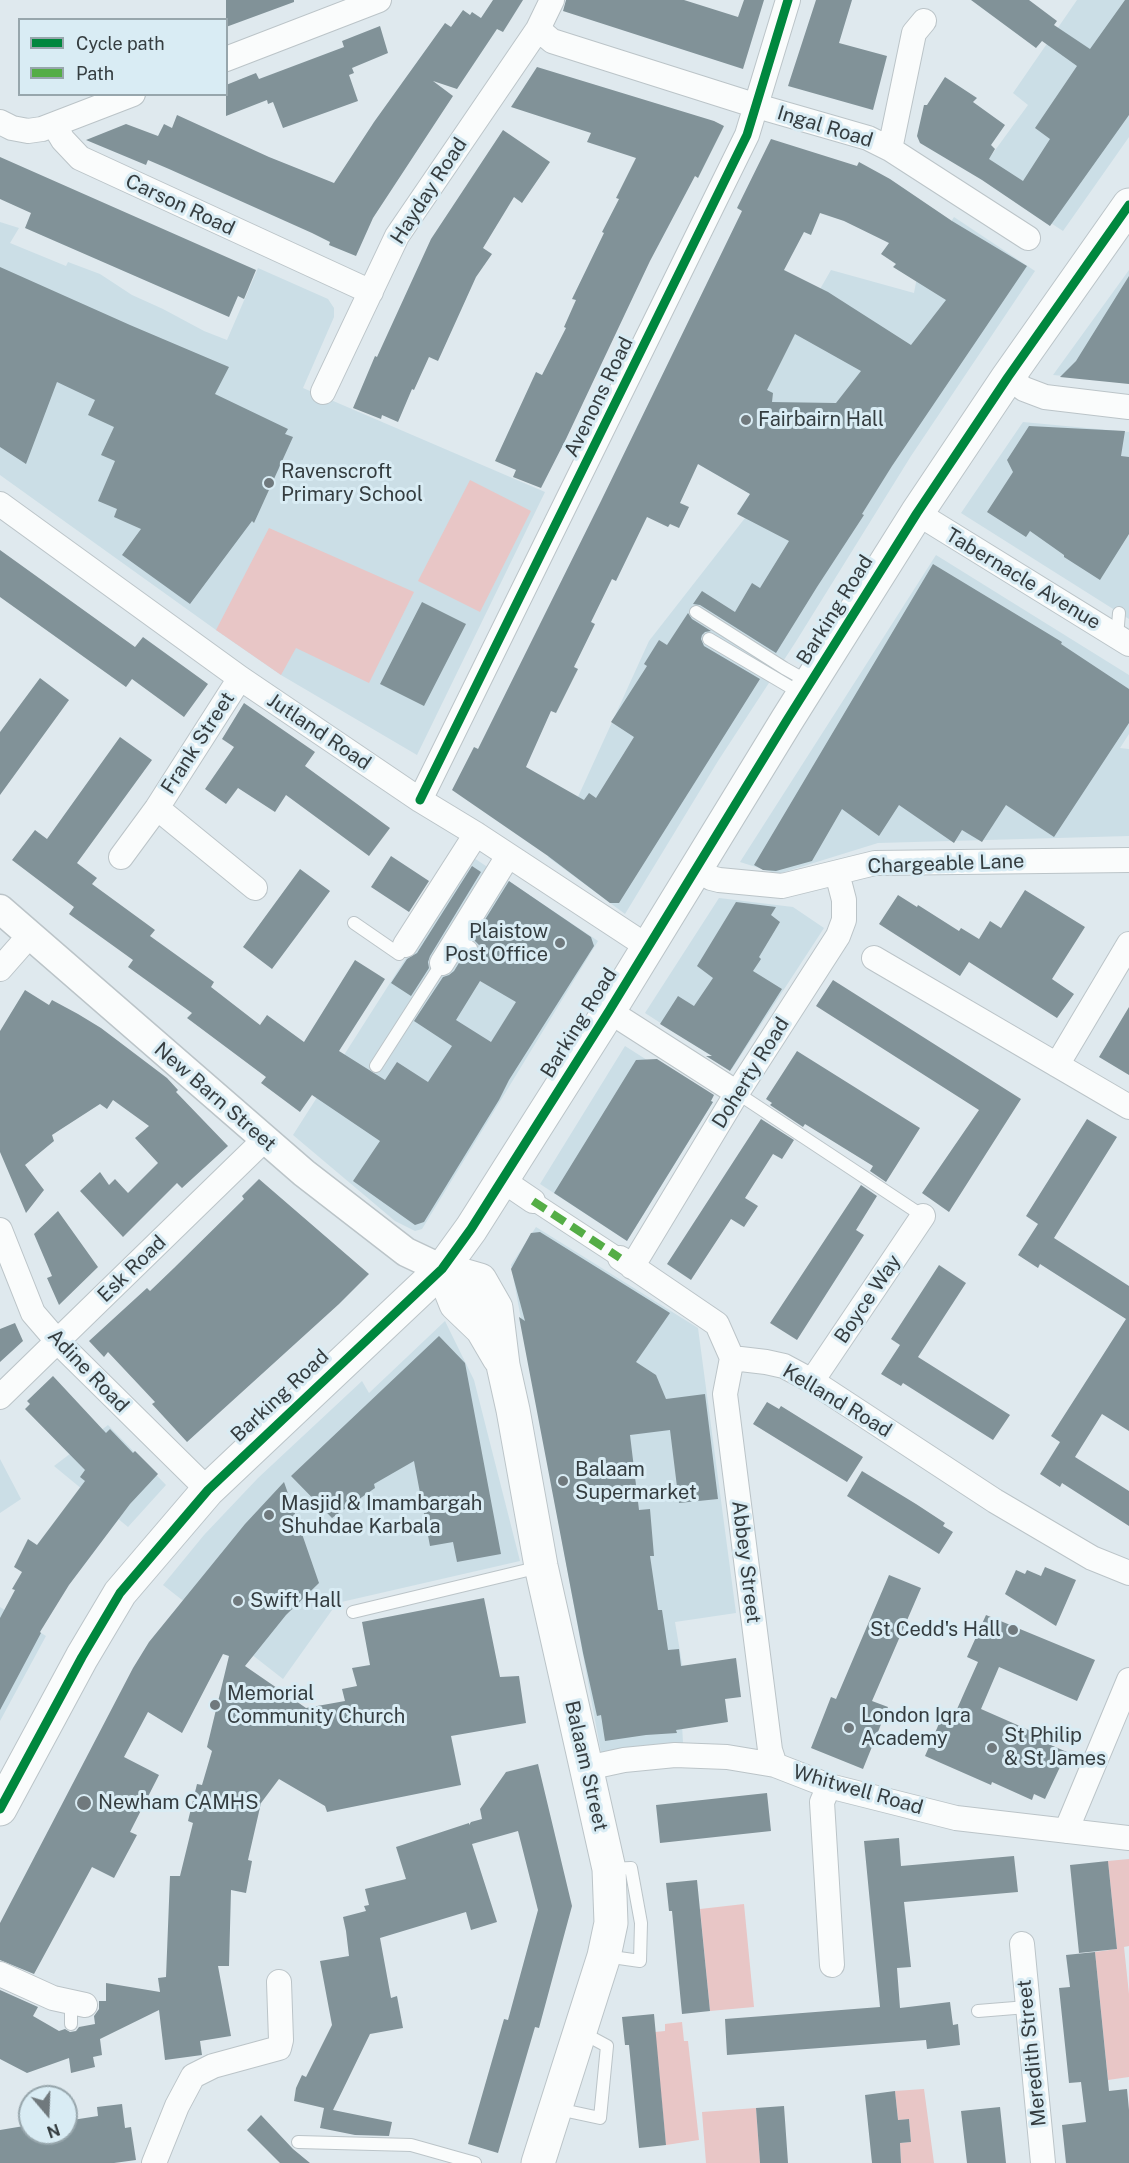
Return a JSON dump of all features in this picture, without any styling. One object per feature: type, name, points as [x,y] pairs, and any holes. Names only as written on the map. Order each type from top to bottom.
[{"type":"main road","name":"Barking Road","points":[[0,1809],[82,1657],[120,1593],[208,1490],[442,1269],[471,1229],[609,1011],[917,513],[1008,377],[1129,205]]},
{"type":"main road","name":"Balaam Street","points":[[442,1269],[480,1280],[496,1308],[503,1365],[542,1566],[609,1869],[611,1923],[604,1956],[555,2109],[542,2162]]},
{"type":"street","points":[[228,57],[379,0]]},
{"type":"street","name":"Hayday Road","points":[[323,392],[398,236],[538,29],[552,0]]},
{"type":"street","name":"Avenons Road","points":[[420,800],[747,135],[788,0]]},
{"type":"street","points":[[890,149],[914,33],[924,21]]},
{"type":"street","name":"Ingal Road","points":[[538,29],[552,41],[757,106],[868,138],[890,149],[1028,237]]},
{"type":"street","points":[[0,122],[12,128],[28,131],[42,129],[128,96]]},
{"type":"street","name":"Carson Road","points":[[54,124],[63,140],[80,158],[371,292]]},
{"type":"street","points":[[1008,377],[1024,388],[1044,397],[1129,407]]},
{"type":"street","name":"Jutland Road","points":[[0,504],[240,678],[420,800],[648,947]]},
{"type":"street","name":"Tabernacle Avenue","points":[[917,513],[1122,632]]},
{"type":"street","name":"Frank Street","points":[[121,857],[157,808],[240,678]]},
{"type":"street","name":"Frank Street","points":[[157,808],[255,888]]},
{"type":"street","points":[[405,945],[476,834]]},
{"type":"street","points":[[442,963],[465,943],[508,856]]},
{"type":"street","name":"Chargeable Lane","points":[[697,869],[719,880],[782,886],[874,863],[1129,860]]},
{"type":"street","name":"Doherty Road","points":[[626,1263],[838,936],[844,920],[844,900],[837,873]]},
{"type":"street","name":"New Barn Street","points":[[0,909],[304,1173],[406,1252],[442,1269]]},
{"type":"street","points":[[0,969],[29,936]]},
{"type":"street","points":[[1057,1065],[1126,957]]},
{"type":"street","points":[[874,958],[1129,1107]]},
{"type":"street","points":[[609,1011],[737,1093]]},
{"type":"street","name":"Esk Road","points":[[0,1397],[264,1140]]},
{"type":"street","points":[[502,1180],[717,1324],[732,1358]]},
{"type":"street","name":"Boyce Way","points":[[813,1381],[923,1216]]},
{"type":"street","name":"Adine Road","points":[[0,1230],[33,1313],[58,1341],[208,1490]]},
{"type":"street","name":"Kelland Road","points":[[732,1358],[784,1366],[813,1381],[995,1501],[1092,1558],[1129,1573]]},
{"type":"street","name":"Abbey Street","points":[[732,1358],[724,1394],[770,1750],[775,1765]]},
{"type":"street","points":[[1066,1831],[1129,1680]]},
{"type":"street","name":"Whitwell Road","points":[[587,1768],[624,1760],[675,1755],[727,1757],[775,1765],[829,1786],[956,1818],[1129,1838]]},
{"type":"street","points":[[829,1786],[822,1802],[832,1965]]},
{"type":"street","name":"Meredith Street","points":[[1022,1944],[1043,2163]]},
{"type":"street","points":[[0,1974],[76,2010]]},
{"type":"street","points":[[154,2163],[177,2106],[193,2076],[213,2066],[279,2048],[281,2040],[279,1982]]},
{"type":"lane","points":[[696,612],[784,669],[807,689]]},
{"type":"lane","points":[[709,639],[807,689]]},
{"type":"lane","points":[[354,923],[399,954],[405,945]]},
{"type":"lane","points":[[376,1066],[442,963]]},
{"type":"lane","points":[[737,1093],[923,1216]]},
{"type":"lane","points":[[353,1612],[542,1566]]},
{"type":"lane","points":[[978,2011],[1027,2007]]},
{"type":"lane","points":[[555,2109],[600,2118],[607,2046],[580,2031]]},
{"type":"lane","points":[[298,2142],[411,2145],[475,2163]]},
{"type":"shaded area","points":[[1077,0],[1129,0],[1129,137],[1063,231],[977,175],[1028,105],[1013,93]]},
{"type":"shaded area","points":[[954,217],[1035,271],[911,456],[795,643],[718,761],[625,914],[548,857],[567,821],[649,641],[745,518],[737,513],[750,494],[698,464],[800,324],[831,270],[914,293],[917,277]]},
{"type":"shaded area","name":"Ravenscroft Primary School","points":[[0,222],[19,228],[10,243],[66,266],[68,262],[100,274],[132,295],[227,340],[258,268],[328,299],[334,308],[334,317],[303,388],[545,492],[417,755],[281,675],[0,475]]},
{"type":"shaded area","points":[[1129,270],[1129,382],[1053,375]]},
{"type":"shaded area","points":[[1023,422],[1129,432],[1129,619],[961,513]]},
{"type":"shaded area","points":[[470,480],[531,511],[480,612],[418,581]]},
{"type":"shaded area","points":[[269,528],[414,592],[369,683],[296,648],[281,675],[216,630]]},
{"type":"shaded area","points":[[936,555],[1129,675],[1129,734],[1120,748],[1129,749],[1129,836],[878,843],[778,874],[740,862]]},
{"type":"shaded area","points":[[471,856],[598,941],[422,1229],[415,1231],[395,1221],[293,1135]]},
{"type":"shaded area","points":[[719,898],[793,907],[824,928],[732,1069],[645,1013]]},
{"type":"shaded area","points":[[625,1046],[713,1102],[627,1241],[540,1184]]},
{"type":"shaded area","points":[[536,1227],[698,1328],[736,1613],[675,1622],[685,1681],[681,1705],[683,1743],[602,1758],[511,1265]]},
{"type":"shaded area","points":[[445,1321],[474,1380],[520,1561],[337,1603],[283,1679],[163,1585],[204,1535],[258,1478],[362,1381],[369,1393]]},
{"type":"shaded area","points":[[108,1425],[166,1485],[128,1527],[54,1466]]},
{"type":"shaded area","points":[[0,1459],[21,1499],[0,1513]]},
{"type":"shaded area","points":[[0,1607],[46,1636],[0,1721]]},
{"type":"shaded area","points":[[1129,1859],[1129,1946],[1124,1947],[1129,1994],[1129,2077],[1108,2080],[1095,1952],[1117,1949],[1108,1861]]},
{"type":"shaded area","points":[[744,1904],[754,2007],[710,2011],[700,1909]]},
{"type":"shaded area","points":[[682,2022],[684,2041],[688,2041],[699,2140],[666,2145],[655,2032],[665,2031],[665,2024]]},
{"type":"shaded area","points":[[924,2089],[934,2163],[901,2163],[900,2143],[911,2142],[909,2119],[898,2120],[895,2091]]},
{"type":"shaded area","points":[[756,2108],[760,2163],[706,2163],[702,2112]]},
{"type":"building","points":[[226,0],[294,0],[294,2],[228,26],[228,18],[226,18]]},
{"type":"building","points":[[493,0],[523,0],[503,32],[497,29],[457,89],[433,81],[453,96],[373,218],[356,256],[329,245],[330,242],[312,233],[169,169],[148,160],[146,165],[86,140],[126,124],[158,136],[164,124],[172,128],[177,115],[269,157],[334,183],[374,122],[445,23],[451,27],[463,10],[470,15],[472,12],[481,18]]},
{"type":"building","points":[[566,0],[684,0],[738,17],[744,0],[764,0],[743,69],[563,11]]},
{"type":"building","points":[[816,0],[852,0],[839,43],[887,56],[873,110],[788,86]]},
{"type":"building","points":[[971,0],[1029,0],[1057,21],[1054,25],[1090,49],[1125,0],[1129,0],[1129,115],[1050,226],[982,180],[920,143],[917,136],[924,105],[927,105],[945,77],[977,98],[973,102],[1005,125],[991,145],[995,149],[989,159],[1023,181],[1050,139],[1035,128],[1077,66],[1042,41],[1036,48]]},
{"type":"building","points":[[380,26],[388,53],[352,68],[354,73],[349,75],[358,101],[283,128],[273,102],[268,104],[267,100],[226,116],[228,84],[256,73],[259,79],[344,47],[342,41]]},
{"type":"building","points":[[537,67],[724,126],[698,178],[695,176],[650,261],[541,488],[513,477],[516,470],[495,461],[536,372],[542,375],[566,328],[564,327],[576,300],[572,299],[604,233],[602,232],[619,199],[616,198],[636,158],[587,142],[591,133],[511,107]]},
{"type":"building","points":[[503,130],[550,162],[522,203],[514,197],[483,248],[492,254],[476,277],[438,361],[429,357],[398,422],[382,415],[381,419],[353,408],[375,356],[377,357],[431,239]]},
{"type":"building","points":[[771,139],[857,166],[859,162],[890,179],[952,221],[1027,266],[892,466],[862,514],[864,515],[776,653],[700,605],[693,604],[702,591],[735,612],[752,583],[760,588],[789,541],[737,514],[750,494],[698,464],[680,503],[689,507],[679,528],[670,524],[668,527],[647,517],[616,581],[612,579],[591,622],[595,624],[574,667],[578,669],[556,713],[551,711],[526,767],[584,800],[589,793],[596,798],[634,737],[611,722],[647,666],[644,664],[659,640],[667,645],[688,613],[692,619],[711,631],[702,635],[704,646],[760,679],[619,903],[610,903],[548,856],[452,790],[474,747],[478,749],[601,501],[742,211],[737,208]],"holes":[[[820,213],[844,221],[889,243],[881,254],[896,264],[893,267],[946,300],[911,345],[828,292],[784,270],[804,232],[811,235]],[[795,334],[861,371],[836,403],[772,402],[773,393],[767,390]]]},
{"type":"building","points":[[0,157],[256,270],[244,299],[238,296],[229,317],[25,228],[31,213],[0,199]]},
{"type":"building","points":[[0,267],[229,367],[215,394],[288,429],[285,434],[293,437],[254,523],[252,521],[190,604],[122,555],[141,529],[114,517],[117,509],[98,501],[115,461],[101,455],[114,427],[88,415],[95,400],[57,382],[26,464],[0,447]]},
{"type":"building","points":[[1129,276],[1129,384],[1060,377],[1076,361]]},
{"type":"building","points":[[1029,426],[1125,431],[1121,456],[1129,457],[1129,534],[1100,580],[1064,557],[1030,531],[1026,537],[987,512],[1013,472],[1007,460]]},
{"type":"building","points":[[0,550],[135,647],[143,637],[208,684],[184,717],[132,679],[126,687],[0,597]]},
{"type":"building","points":[[933,564],[1062,642],[1061,644],[1129,689],[1129,723],[1054,837],[1006,805],[982,842],[962,830],[954,843],[899,805],[879,836],[842,809],[812,861],[776,871],[763,870],[754,865]]},
{"type":"building","points":[[422,602],[466,624],[424,706],[380,684]]},
{"type":"building","points":[[40,678],[69,700],[0,795],[0,732]]},
{"type":"building","points":[[244,703],[315,752],[305,766],[390,828],[369,856],[286,795],[275,812],[238,788],[226,804],[205,789],[234,747],[222,739]]},
{"type":"building","points":[[120,737],[152,760],[77,863],[97,878],[92,884],[155,930],[150,936],[214,982],[211,987],[260,1025],[267,1015],[304,1042],[355,960],[385,979],[339,1051],[385,1080],[397,1062],[428,1082],[452,1046],[414,1021],[443,977],[454,971],[465,953],[471,956],[478,953],[479,945],[473,939],[509,881],[591,937],[594,946],[509,1080],[424,1222],[415,1225],[353,1181],[380,1141],[312,1095],[300,1112],[261,1083],[266,1077],[187,1018],[192,1013],[128,967],[133,960],[69,914],[74,907],[12,860],[35,830],[47,839]],"holes":[[[480,981],[516,1002],[491,1042],[456,1020]]]},
{"type":"building","points":[[391,856],[429,881],[409,912],[371,887]]},
{"type":"building","points":[[472,866],[481,872],[430,956],[429,968],[411,996],[391,983],[407,959],[417,953]]},
{"type":"building","points":[[300,869],[330,891],[272,969],[243,947]]},
{"type":"building","points":[[1025,890],[1085,927],[1052,979],[1074,994],[1057,1018],[969,962],[960,976],[879,924],[898,895],[959,931],[961,928],[979,939],[990,921],[1001,928]]},
{"type":"building","points":[[736,902],[776,907],[771,915],[780,922],[753,971],[782,989],[730,1071],[706,1056],[712,1056],[660,1024],[678,996],[694,1006],[713,978],[697,966]]},
{"type":"building","points":[[833,980],[1021,1099],[949,1212],[922,1193],[979,1110],[816,1006]]},
{"type":"building","points":[[25,990],[49,1005],[52,1000],[101,1028],[167,1078],[178,1090],[176,1092],[228,1146],[182,1188],[177,1183],[123,1237],[80,1191],[100,1172],[109,1185],[115,1179],[128,1193],[158,1163],[135,1138],[149,1126],[113,1100],[107,1109],[100,1104],[52,1135],[54,1141],[25,1165],[44,1190],[26,1213],[0,1152],[0,1031]]},
{"type":"building","points":[[1129,1007],[1129,1075],[1099,1057]]},
{"type":"building","points":[[797,1051],[920,1128],[886,1182],[870,1171],[873,1166],[805,1124],[803,1127],[770,1105],[772,1103],[766,1099]]},
{"type":"building","points":[[657,1059],[714,1095],[711,1101],[713,1102],[627,1241],[554,1193],[636,1060]]},
{"type":"building","points":[[761,1119],[794,1140],[782,1159],[773,1154],[745,1198],[758,1206],[744,1227],[731,1219],[691,1280],[667,1264]]},
{"type":"building","points":[[1087,1119],[1117,1137],[1054,1238],[1129,1286],[1129,1431],[1102,1414],[1075,1457],[1129,1491],[1129,1526],[1062,1483],[1060,1487],[1040,1474],[1060,1442],[1051,1436],[1126,1319],[1040,1264],[1038,1268],[1018,1255],[1038,1224],[1026,1216]]},
{"type":"building","points":[[259,1179],[369,1274],[187,1442],[152,1404],[155,1402],[108,1352],[104,1357],[89,1341],[147,1288],[150,1291],[244,1199],[242,1196]]},
{"type":"building","points":[[861,1185],[877,1196],[856,1230],[864,1235],[797,1340],[770,1323]]},
{"type":"building","points":[[58,1211],[98,1267],[59,1305],[47,1278],[52,1276],[34,1234]]},
{"type":"building","points":[[540,1232],[670,1313],[636,1362],[656,1375],[666,1399],[705,1394],[718,1499],[679,1503],[670,1430],[630,1435],[639,1510],[650,1509],[654,1556],[650,1556],[658,1610],[662,1610],[668,1650],[679,1649],[681,1666],[736,1658],[741,1697],[725,1699],[728,1722],[676,1730],[677,1733],[605,1741],[601,1715],[597,1716],[583,1653],[519,1317],[525,1321],[511,1269],[531,1233]]},
{"type":"building","points":[[939,1265],[966,1283],[918,1357],[1010,1415],[993,1440],[903,1383],[901,1386],[881,1374],[900,1345],[891,1339]]},
{"type":"building","points":[[15,1323],[23,1341],[0,1362],[0,1329]]},
{"type":"building","points":[[439,1336],[465,1363],[501,1554],[457,1562],[453,1542],[430,1546],[414,1461],[374,1484],[375,1488],[332,1518],[291,1476]]},
{"type":"building","points":[[53,1376],[106,1433],[110,1429],[158,1474],[130,1504],[69,1585],[40,1632],[0,1710],[0,1618],[22,1572],[14,1567],[28,1539],[37,1545],[85,1481],[80,1477],[85,1470],[25,1409],[30,1404],[27,1401]]},
{"type":"building","points":[[767,1402],[779,1409],[781,1406],[863,1457],[847,1482],[753,1424]]},
{"type":"building","points":[[862,1471],[945,1523],[943,1526],[953,1532],[939,1554],[847,1496]]},
{"type":"building","points":[[284,1482],[319,1583],[286,1615],[245,1666],[306,1708],[345,1701],[342,1689],[357,1686],[352,1668],[370,1665],[362,1622],[484,1598],[500,1677],[519,1676],[526,1723],[451,1736],[461,1785],[327,1812],[325,1806],[279,1779],[261,1803],[248,1860],[252,1861],[246,1893],[231,1890],[229,1966],[218,1966],[231,2036],[200,2041],[202,2055],[165,2060],[159,2010],[100,2039],[102,2055],[93,2057],[95,2067],[71,2073],[69,2058],[27,2073],[0,2059],[0,1990],[38,2007],[33,2016],[59,2031],[65,2029],[70,2032],[76,2031],[79,2027],[95,2024],[94,2016],[99,2009],[99,2001],[106,2001],[106,1983],[160,1992],[158,1978],[166,1977],[170,1876],[180,1876],[193,1823],[188,1821],[197,1784],[202,1785],[212,1751],[207,1747],[229,1656],[223,1654],[182,1733],[148,1712],[124,1757],[159,1775],[130,1832],[137,1835],[114,1878],[92,1867],[34,1974],[0,1960],[0,1923],[133,1668],[149,1642],[245,1524]]},
{"type":"building","points":[[1045,1567],[1076,1580],[1056,1626],[1005,1594],[1016,1570],[1025,1574],[1027,1570],[1041,1576]]},
{"type":"building","points":[[889,1575],[921,1588],[872,1701],[888,1707],[863,1769],[811,1748],[831,1697],[836,1699]]},
{"type":"building","points":[[986,1615],[1095,1660],[1077,1701],[999,1667],[981,1709],[1047,1738],[1046,1743],[1067,1752],[1045,1799],[1034,1794],[1032,1800],[925,1756],[944,1712],[954,1716],[978,1662],[967,1657]]},
{"type":"building","points":[[538,1764],[572,1906],[539,2028],[535,2027],[498,2153],[468,2144],[504,2019],[508,2020],[538,1910],[518,1831],[472,1844],[497,1922],[471,1930],[466,1912],[380,1938],[391,1998],[397,1996],[403,2028],[370,2034],[333,2110],[392,2122],[389,2136],[355,2135],[320,2128],[324,2108],[294,2101],[296,2088],[302,2075],[306,2077],[332,2025],[320,1961],[349,1956],[343,1917],[366,1911],[364,1906],[369,1905],[365,1889],[406,1879],[396,1847],[482,1819],[480,1809],[506,1772]]},
{"type":"building","points":[[767,1793],[771,1831],[660,1843],[656,1805]]},
{"type":"building","points":[[899,1838],[901,1866],[1014,1856],[1018,1892],[904,1902],[911,1967],[897,1968],[900,2008],[950,2002],[953,2025],[958,2024],[960,2045],[927,2049],[926,2040],[727,2055],[725,2019],[880,2007],[864,1841]]},
{"type":"building","points":[[1108,1861],[1117,1949],[1079,1953],[1070,1865]]},
{"type":"building","points":[[697,1880],[710,2011],[682,2014],[672,1911],[669,1911],[666,1883]]},
{"type":"building","points":[[1095,1952],[1109,2091],[1127,2089],[1129,2163],[1066,2163],[1062,2125],[1086,2122],[1081,2082],[1069,2083],[1059,1988],[1070,1987],[1066,1955]]},
{"type":"building","points":[[654,2014],[666,2145],[639,2148],[629,2045],[625,2045],[622,2017]]},
{"type":"building","points":[[895,2091],[898,2120],[909,2119],[911,2142],[900,2143],[901,2163],[872,2163],[865,2095]]},
{"type":"building","points":[[122,2104],[125,2128],[131,2127],[136,2160],[114,2163],[0,2163],[0,2130],[18,2127],[18,2145],[78,2145],[78,2119],[98,2116],[97,2107]]},
{"type":"building","points":[[784,2106],[788,2163],[760,2163],[756,2108]]},
{"type":"building","points":[[1000,2107],[1006,2163],[967,2163],[961,2111]]},
{"type":"building","points":[[261,2115],[293,2149],[310,2163],[280,2163],[247,2130]]},
{"type":"marked path","points":[[533,1201],[620,1258]]},
{"type":"cycle path","points":[[420,800],[747,135],[788,0]]},
{"type":"cycle path","points":[[0,1809],[82,1657],[120,1593],[208,1490],[442,1269],[471,1229],[609,1011],[917,513],[1008,377],[1129,205]]},
{"type":"place","name":"Fairbairn Hall","points":[[746,420]]},
{"type":"place","name":"Ravenscroft Primary School","points":[[269,483]]},
{"type":"place","name":"Plaistow Post Office","points":[[560,943]]},
{"type":"place","name":"Balaam Supermarket","points":[[563,1481]]},
{"type":"place","name":"Masjid & Imambargah Shuhdae Karbala","points":[[269,1515]]},
{"type":"place","name":"Swift Hall","points":[[238,1601]]},
{"type":"place","name":"St Cedd's Hall","points":[[1013,1630]]},
{"type":"place","name":"Memorial Community Church","points":[[215,1705]]},
{"type":"place","name":"London Iqra Academy","points":[[849,1728]]},
{"type":"place","name":"St Philip & St James","points":[[992,1748]]},
{"type":"place","name":"Newham CAMHS","points":[[84,1803]]}]
